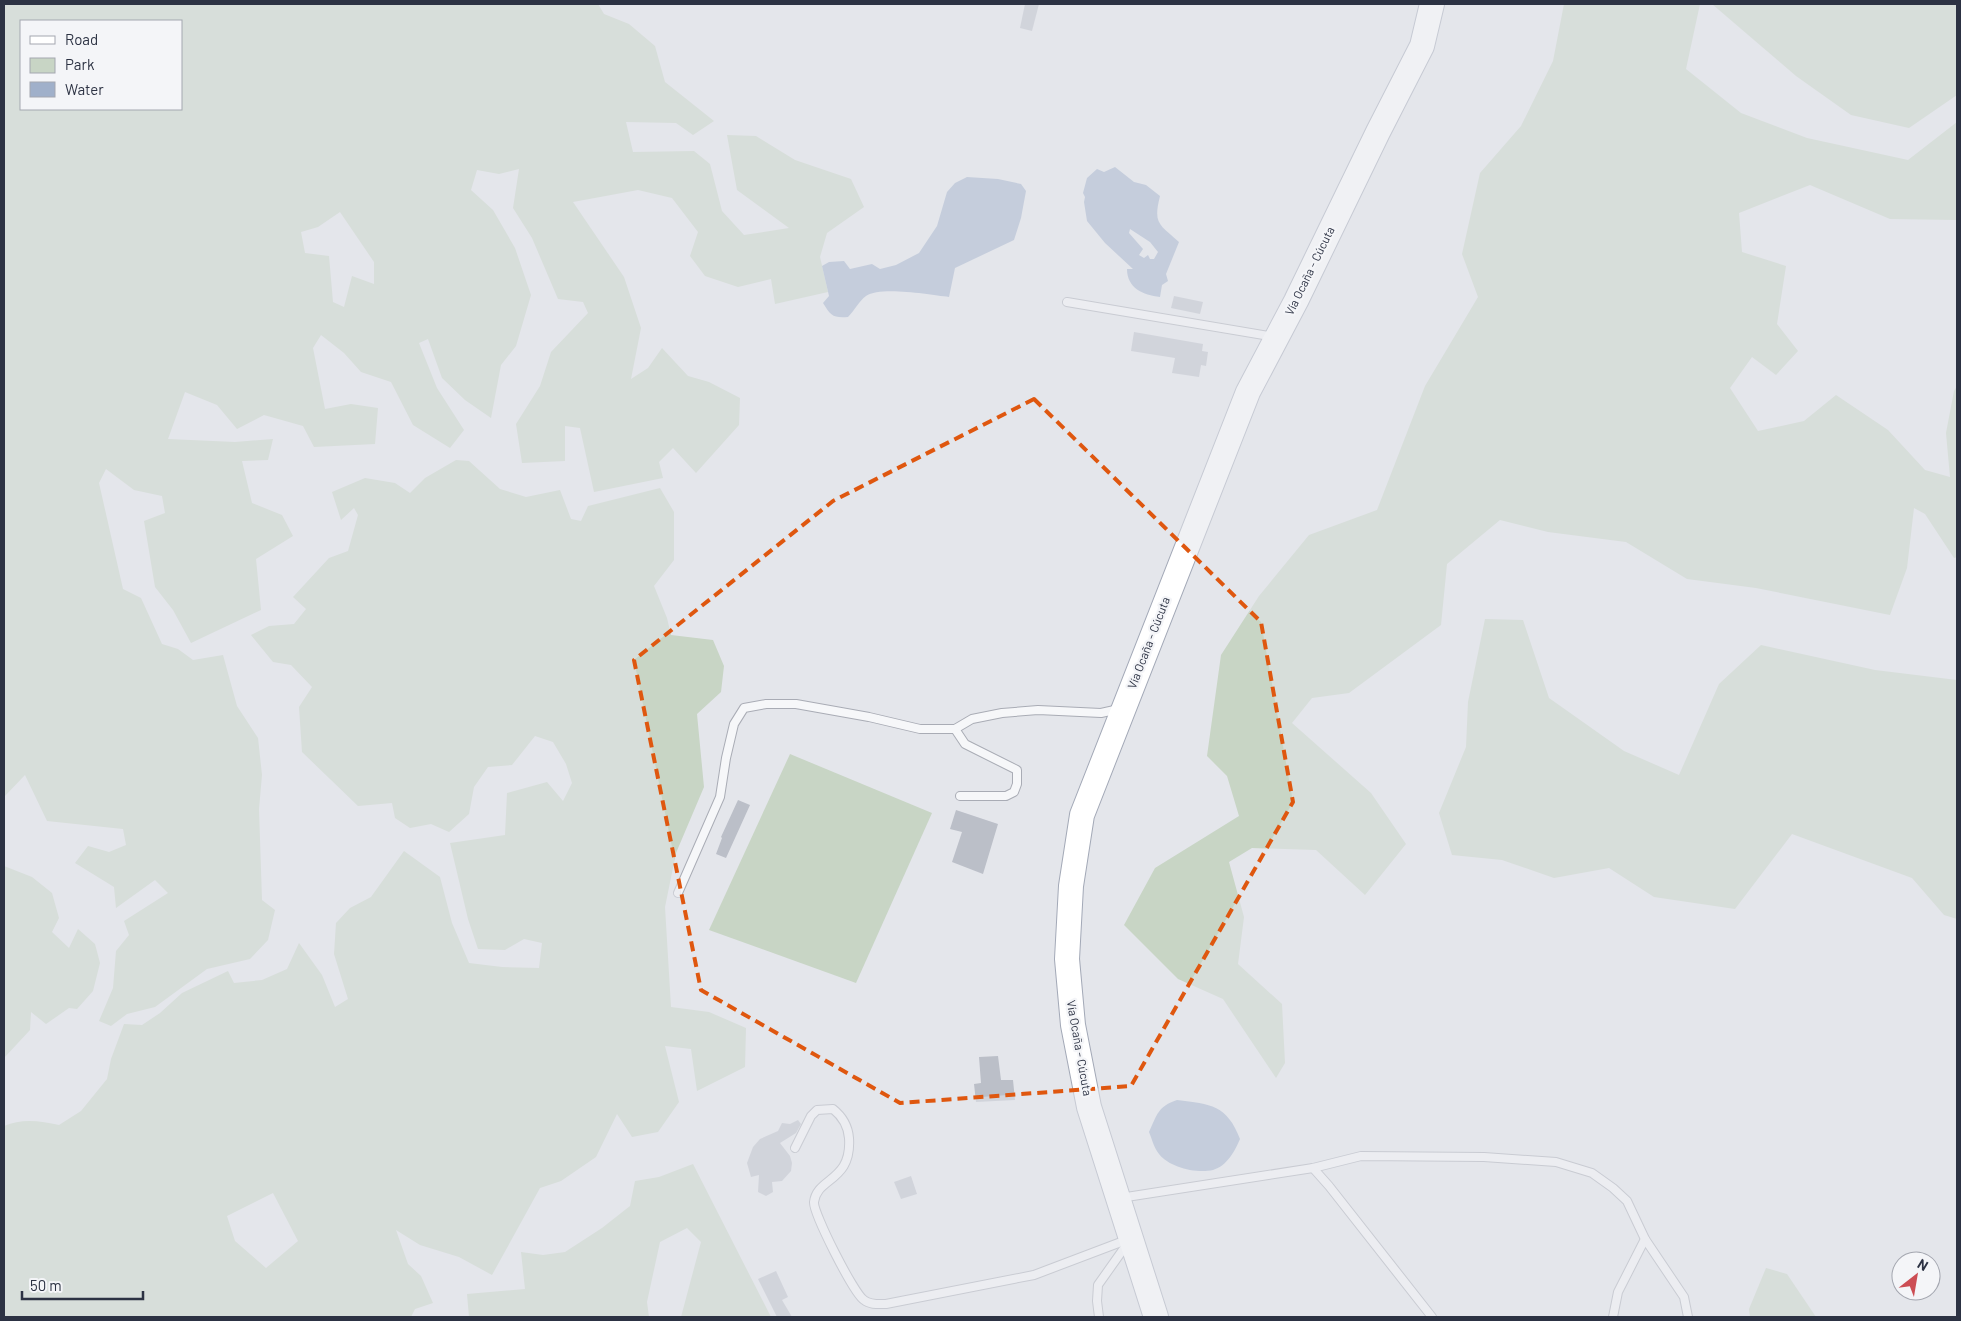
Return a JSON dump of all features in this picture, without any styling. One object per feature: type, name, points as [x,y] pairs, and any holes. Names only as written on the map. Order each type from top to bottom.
[{"type":"main road","name":"Vía Ocaña - Cúcuta","points":[[1156,1317],[1089,1107],[1073,1024],[1067,959],[1071,886],[1082,815],[1248,392],[1277,338],[1422,46],[1432,4]]},
{"type":"lane","points":[[1067,302],[1277,338]]},
{"type":"lane","points":[[678,893],[720,797],[734,724],[744,708],[766,704],[796,704],[869,717],[920,729],[955,728],[972,719],[1002,713],[1038,710],[1101,713],[1124,708]]},
{"type":"lane","points":[[955,728],[965,744],[1016,770],[1018,777],[1014,792],[1006,796],[960,796]]},
{"type":"lane","points":[[794,1148],[811,1116],[817,1110],[833,1109],[843,1117],[849,1135],[850,1152],[846,1166],[820,1189],[813,1204],[823,1229],[855,1291],[865,1302],[886,1304],[1034,1275],[1131,1238]]},
{"type":"lane","points":[[1118,1198],[1313,1168],[1361,1156],[1484,1157],[1556,1162],[1592,1173],[1627,1201],[1645,1239],[1684,1297],[1688,1317]]},
{"type":"lane","points":[[1313,1168],[1432,1317]]},
{"type":"lane","points":[[1099,1317],[1098,1286],[1131,1238]]},
{"type":"lane","points":[[1613,1317],[1618,1292],[1645,1239]]},
{"type":"highlighted area","points":[[1034,399],[1261,622],[1293,802],[1131,1086],[900,1103],[701,990],[634,660],[833,501]]},
{"type":"green space","points":[[4,4],[598,4],[604,14],[629,24],[655,46],[665,82],[714,121],[693,135],[676,123],[626,122],[633,152],[694,151],[710,164],[722,211],[744,235],[789,228],[737,190],[727,135],[756,136],[795,160],[851,179],[864,207],[827,233],[820,257],[828,292],[775,304],[771,279],[738,287],[705,276],[690,256],[698,232],[672,198],[638,190],[573,202],[624,277],[641,328],[631,379],[648,368],[662,348],[688,376],[709,382],[740,398],[739,425],[696,473],[673,448],[659,462],[663,478],[594,492],[580,428],[565,426],[565,461],[522,463],[516,424],[540,386],[551,352],[588,313],[583,302],[558,299],[532,238],[513,208],[519,169],[499,174],[477,170],[471,190],[493,210],[515,248],[531,295],[516,346],[501,365],[491,418],[465,400],[442,378],[428,339],[419,343],[437,388],[464,430],[450,448],[413,425],[391,382],[361,372],[344,353],[321,335],[313,348],[325,409],[351,404],[378,408],[375,444],[314,447],[303,426],[264,415],[237,429],[217,405],[185,392],[168,439],[235,442],[273,439],[268,460],[242,461],[252,503],[282,515],[293,536],[256,559],[261,610],[191,643],[173,610],[155,587],[144,521],[165,513],[162,496],[134,490],[106,469],[99,483],[123,589],[141,598],[162,644],[178,649],[193,660],[223,655],[237,706],[258,738],[262,775],[259,809],[262,900],[275,910],[268,940],[250,959],[207,969],[155,1007],[127,1014],[111,1026],[99,1021],[113,988],[116,951],[129,935],[124,921],[168,893],[155,880],[116,908],[114,887],[75,863],[88,846],[109,852],[126,845],[123,829],[47,821],[25,775],[4,797]],"holes":[[[340,212],[374,262],[374,284],[352,276],[344,307],[333,302],[329,256],[305,253],[301,232],[318,227]]]},
{"type":"green space","points":[[1564,4],[1700,4],[1686,69],[1741,113],[1807,138],[1908,160],[1957,122],[1957,220],[1890,219],[1810,185],[1739,213],[1742,252],[1786,266],[1777,324],[1798,351],[1776,375],[1752,357],[1730,388],[1758,431],[1804,421],[1836,395],[1888,430],[1925,470],[1950,477],[1946,433],[1954,391],[1957,386],[1957,557],[1954,558],[1925,514],[1914,508],[1907,568],[1890,615],[1756,588],[1687,579],[1626,542],[1548,532],[1500,520],[1447,564],[1441,625],[1349,693],[1312,698],[1292,723],[1371,793],[1406,844],[1365,895],[1316,850],[1252,848],[1229,862],[1244,917],[1238,964],[1282,1004],[1285,1063],[1276,1078],[1223,999],[1178,979],[1124,925],[1155,868],[1239,816],[1227,776],[1207,756],[1221,655],[1259,596],[1309,535],[1377,510],[1425,386],[1478,297],[1462,254],[1480,173],[1521,126],[1553,61]]},
{"type":"green space","points":[[1712,4],[1957,4],[1957,95],[1909,128],[1851,115],[1796,76]]},
{"type":"green space","points":[[456,460],[469,461],[500,489],[526,497],[560,490],[571,519],[581,521],[588,506],[660,488],[674,512],[674,560],[654,586],[667,618],[671,635],[713,640],[724,666],[721,692],[697,714],[704,787],[676,853],[665,907],[671,1007],[709,1012],[746,1028],[745,1067],[697,1091],[691,1049],[665,1046],[679,1102],[658,1132],[632,1137],[617,1114],[596,1157],[561,1181],[540,1188],[492,1275],[459,1257],[420,1245],[396,1230],[408,1264],[421,1276],[433,1303],[415,1309],[411,1317],[4,1317],[4,1126],[25,1121],[38,1121],[59,1125],[81,1111],[107,1079],[111,1059],[124,1024],[142,1025],[160,1013],[182,993],[228,971],[234,983],[262,980],[287,969],[299,943],[322,975],[335,1007],[348,999],[334,954],[336,923],[350,908],[371,897],[404,851],[440,877],[452,923],[469,963],[502,967],[539,968],[542,943],[524,939],[505,950],[478,949],[468,919],[450,843],[505,835],[507,793],[547,782],[563,801],[572,783],[566,764],[553,742],[535,736],[512,765],[488,767],[474,787],[469,814],[449,832],[431,824],[410,828],[395,818],[392,803],[358,806],[302,752],[299,707],[312,687],[291,665],[273,662],[251,635],[269,626],[294,624],[306,609],[293,597],[329,558],[348,551],[358,515],[354,508],[341,520],[332,492],[365,478],[395,483],[410,493],[425,478]],"holes":[[[273,1193],[298,1241],[266,1268],[235,1241],[227,1216]]]},
{"type":"green space","points":[[1485,619],[1523,620],[1549,698],[1624,751],[1679,775],[1719,684],[1761,645],[1875,670],[1957,680],[1957,919],[1944,915],[1912,878],[1792,834],[1735,909],[1654,897],[1609,868],[1554,878],[1502,860],[1452,855],[1439,813],[1466,747],[1468,702]]},
{"type":"green space","points":[[790,754],[932,813],[856,983],[709,930]]},
{"type":"green space","points":[[4,866],[32,877],[52,893],[59,918],[52,932],[69,948],[78,929],[95,944],[100,963],[93,991],[77,1009],[69,1008],[46,1024],[31,1012],[30,1030],[4,1058]]},
{"type":"green space","points":[[693,1164],[771,1317],[681,1317],[701,1242],[687,1228],[660,1242],[647,1302],[649,1317],[469,1317],[467,1294],[525,1289],[521,1252],[543,1255],[565,1252],[602,1228],[630,1206],[635,1181],[659,1177]]},
{"type":"green space","points":[[1766,1268],[1787,1274],[1816,1317],[1750,1317],[1749,1309]]},
{"type":"water","points":[[1115,167],[1134,182],[1146,185],[1160,196],[1157,212],[1159,223],[1179,242],[1166,274],[1168,281],[1162,285],[1160,297],[1142,292],[1133,286],[1127,269],[1133,269],[1105,243],[1087,221],[1083,193],[1087,178],[1097,169],[1104,172]],"holes":[[[1130,229],[1150,242],[1158,252],[1154,259],[1150,259],[1148,255],[1144,258],[1139,255],[1143,249],[1129,233]]]},
{"type":"water","points":[[967,177],[998,179],[1021,184],[1026,191],[1021,218],[1014,240],[955,268],[949,297],[894,291],[873,293],[861,300],[848,317],[839,317],[830,313],[823,303],[829,296],[822,266],[829,262],[844,261],[850,269],[872,264],[880,269],[896,265],[919,253],[937,226],[947,192],[955,183]]},
{"type":"water","points":[[1177,1100],[1216,1108],[1229,1119],[1235,1128],[1240,1139],[1233,1153],[1218,1168],[1199,1171],[1183,1168],[1169,1163],[1157,1152],[1149,1132],[1162,1108]]},
{"type":"building","points":[[1025,4],[1039,4],[1032,31],[1020,28]]},
{"type":"building","points":[[1174,296],[1203,302],[1200,314],[1171,308]]},
{"type":"building","points":[[1134,332],[1203,344],[1202,351],[1208,352],[1206,366],[1201,365],[1199,377],[1172,373],[1175,358],[1131,351]]},
{"type":"building","points":[[738,800],[750,805],[726,858],[716,854],[721,837]]},
{"type":"building","points":[[956,810],[998,824],[983,874],[952,862],[962,832],[950,829]]},
{"type":"building","points":[[998,1056],[1001,1080],[1013,1080],[1015,1100],[976,1102],[974,1084],[981,1083],[979,1057]]},
{"type":"building","points":[[798,1120],[801,1124],[796,1133],[780,1143],[790,1156],[792,1163],[791,1171],[782,1181],[772,1182],[773,1192],[766,1196],[758,1192],[759,1175],[751,1177],[747,1163],[753,1147],[760,1139],[778,1131],[782,1123],[790,1124]]},
{"type":"building","points":[[911,1176],[917,1194],[901,1199],[894,1182]]},
{"type":"building","points":[[776,1271],[788,1297],[782,1300],[792,1317],[777,1317],[758,1279]]}]
